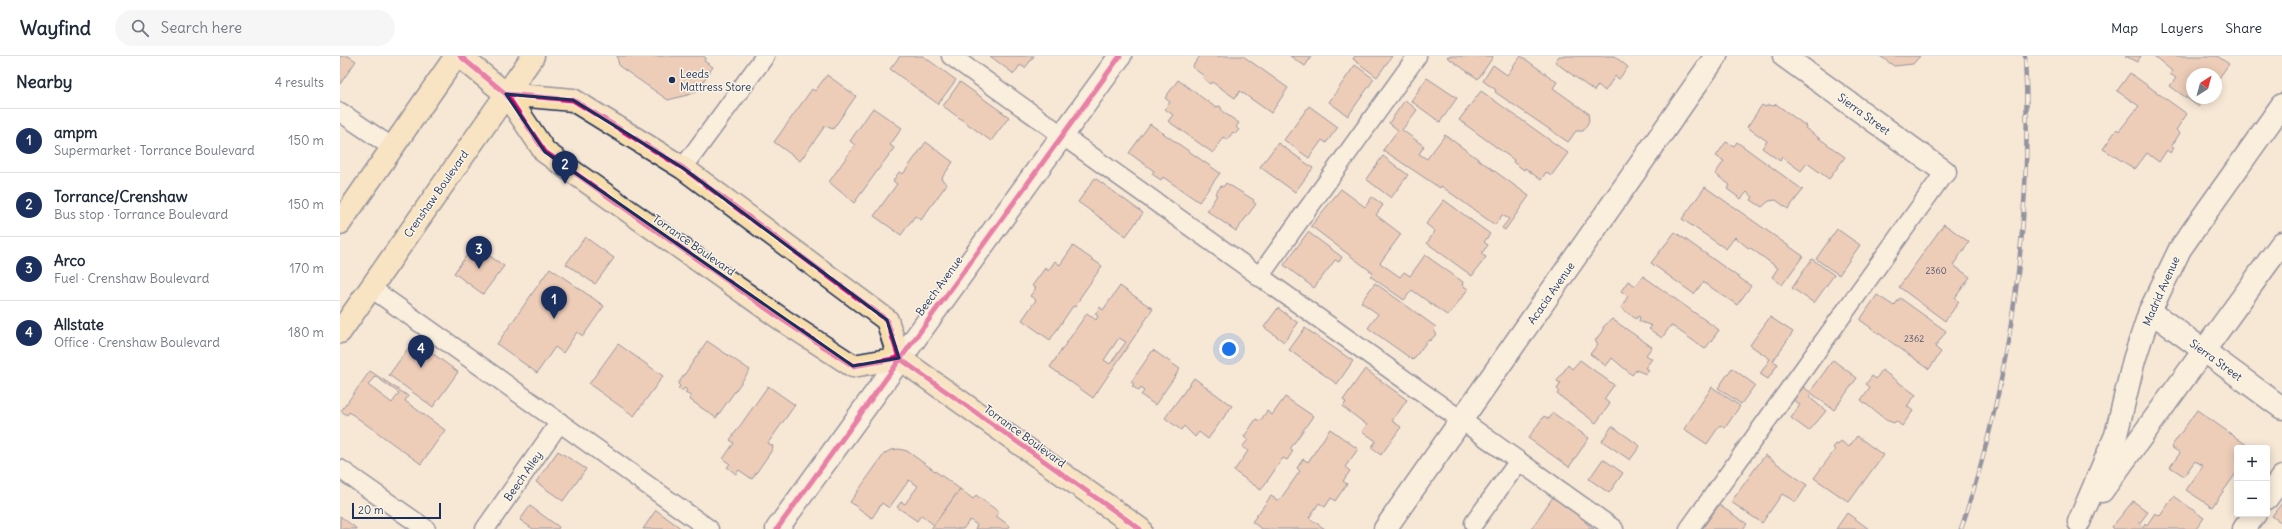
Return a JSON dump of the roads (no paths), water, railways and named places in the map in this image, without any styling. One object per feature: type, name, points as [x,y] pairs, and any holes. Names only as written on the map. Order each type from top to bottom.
[{"type":"main road","points":[[342,216],[393,148],[456,56]]},
{"type":"main road","name":"Torrance Boulevard","points":[[460,56],[506,94],[545,152],[784,321],[853,366],[899,358],[1140,529]]},
{"type":"main road","name":"Crenshaw Boulevard","points":[[340,332],[533,56]]},
{"type":"main road","points":[[506,94],[573,100],[683,168],[887,320],[899,358]]},
{"type":"street","name":"Beech Avenue","points":[[777,529],[899,358],[1120,56]]},
{"type":"street","name":"Acacia Avenue","points":[[1385,529],[1716,56]]},
{"type":"street","name":"Sierra Street","points":[[1784,56],[1945,172]]},
{"type":"street","name":"Madrid Avenue","points":[[2077,526],[2116,435],[2134,360],[2150,311],[2180,249],[2282,105]]},
{"type":"street","name":"Madrid Avenue","points":[[2077,526],[2282,243]]},
{"type":"street","name":"Sierra Street","points":[[2150,311],[2282,408]]},
{"type":"street","points":[[2270,494],[2282,477]]},
{"type":"street","points":[[2244,529],[2253,517]]},
{"type":"lane","points":[[683,168],[766,56]]},
{"type":"lane","points":[[951,56],[1614,529]]},
{"type":"lane","points":[[1259,277],[1417,56]]},
{"type":"lane","points":[[340,112],[393,148]]},
{"type":"lane","points":[[1689,529],[1945,172]]},
{"type":"lane","points":[[371,288],[709,529]]},
{"type":"lane","name":"Beech Alley","points":[[485,529],[560,422]]},
{"type":"lane","points":[[1474,523],[1519,461]]},
{"type":"lane","points":[[340,469],[426,529]]},
{"type":"railway","points":[[1961,529],[1979,472],[1994,414],[2006,355],[2015,296],[2022,236],[2026,176],[2027,116],[2025,56]]},
{"type":"place","name":"Leeds Mattress Store","points":[[672,80]]},
{"type":"place","name":"Torrance/Crenshaw","points":[[565,184]]},
{"type":"place","name":"Arco","points":[[479,269]]},
{"type":"place","name":"ampm","points":[[554,319]]},
{"type":"place","name":"Allstate","points":[[421,368]]}]
